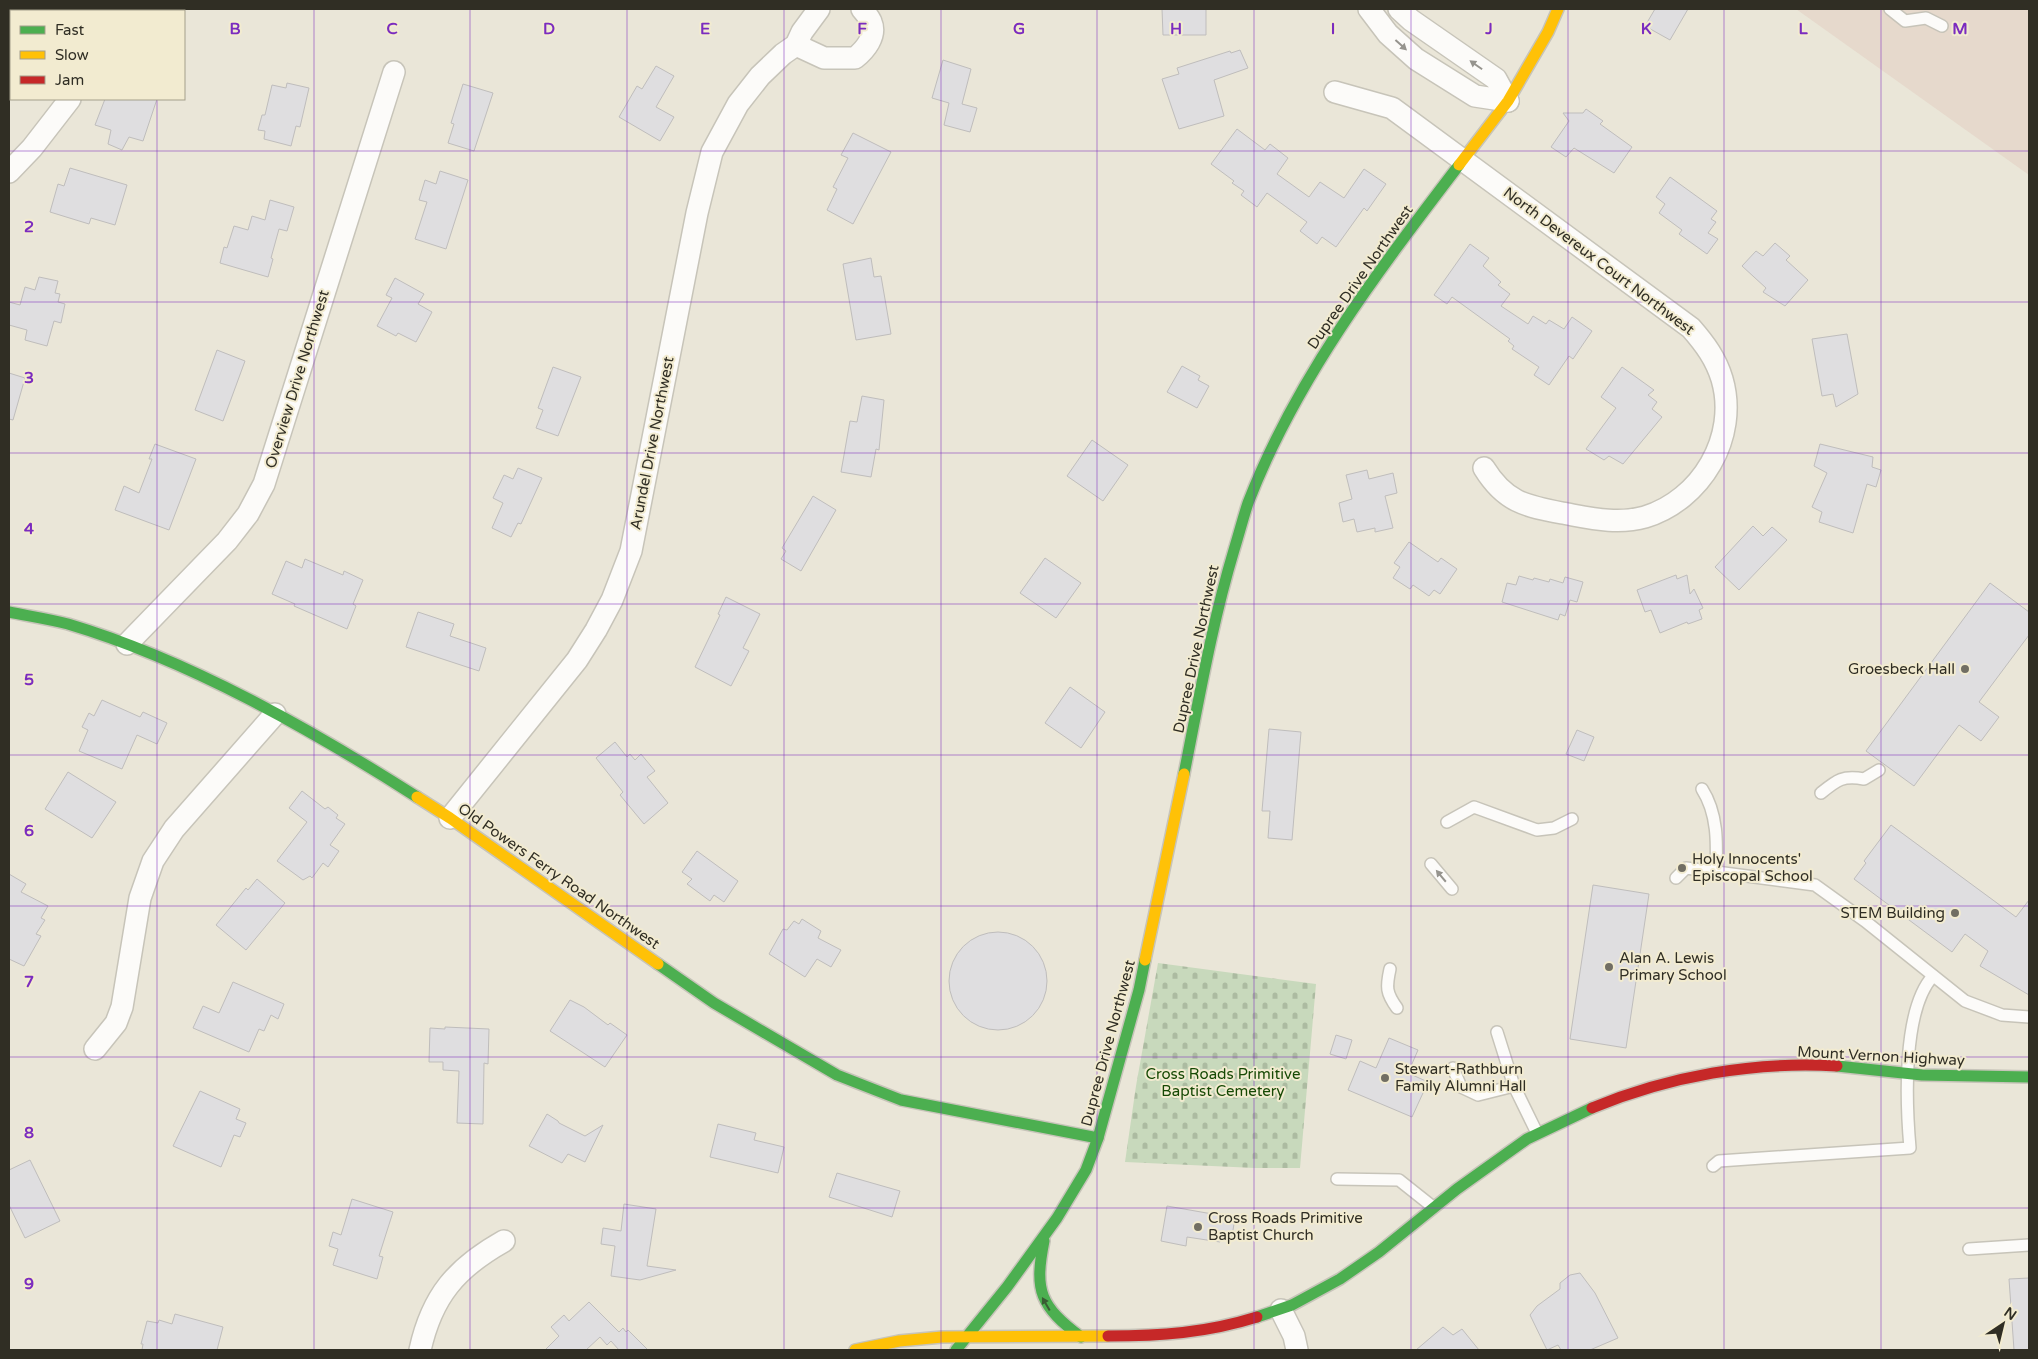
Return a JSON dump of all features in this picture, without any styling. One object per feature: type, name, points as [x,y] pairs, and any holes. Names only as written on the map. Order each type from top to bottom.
[{"type":"street","name":"Arundel Drive Northwest","points":[[450,818],[577,660],[612,600],[631,550],[697,213],[712,152],[738,104],[760,76],[783,54],[796,45],[802,32],[819,9]]},
{"type":"street","points":[[796,45],[824,58],[856,58],[866,50],[872,36],[872,23],[862,9]]},
{"type":"street","points":[[1369,9],[1388,34],[1416,59],[1475,96],[1508,101]]},
{"type":"street","points":[[1399,9],[1411,20],[1496,79],[1508,101]]},
{"type":"street","name":"Dupree Drive Northwest","points":[[956,1350],[1007,1287],[1046,1234],[1078,1186],[1098,1138],[1139,990],[1222,594],[1248,504],[1275,440],[1306,381],[1394,250],[1508,101],[1548,32],[1558,9]]},
{"type":"street","name":"Overview Drive Northwest","points":[[127,644],[227,541],[248,514],[264,484],[394,72]]},
{"type":"street","name":"North Devereux Court Northwest","points":[[1334,92],[1392,108],[1691,328],[1706,345],[1716,362],[1723,381],[1726,400],[1726,420],[1722,439],[1715,457],[1693,489],[1678,501],[1646,516],[1608,521],[1529,507],[1515,501],[1503,492],[1492,481],[1484,468]]},
{"type":"street","points":[[9,172],[32,148],[69,100]]},
{"type":"street","name":"Old Powers Ferry Road Northwest","points":[[9,612],[67,624],[127,644],[200,676],[275,714],[363,763],[450,818],[714,1003],[838,1075],[901,1100],[1098,1138]]},
{"type":"street","points":[[95,1049],[116,1023],[122,1006],[140,898],[153,861],[174,829],[275,714]]},
{"type":"street","name":"Mount Vernon Highway","points":[[1081,1337],[1191,1334],[1281,1310],[1311,1296],[1355,1270],[1433,1207],[1537,1133],[1626,1094],[1693,1075],[1770,1066],[1819,1065],[1908,1074],[2029,1077]]},
{"type":"street","points":[[1046,1234],[1038,1272],[1039,1287],[1043,1300],[1058,1319],[1081,1337]]},
{"type":"street","points":[[420,1350],[431,1315],[442,1293],[459,1273],[479,1255],[504,1241]]},
{"type":"street","points":[[1281,1310],[1294,1336],[1297,1350]]},
{"type":"street","points":[[855,1350],[876,1349],[920,1339],[1081,1337]]},
{"type":"lane","points":[[1890,9],[1905,20],[1926,13],[1942,26]]},
{"type":"lane","points":[[1821,793],[1839,779],[1852,777],[1864,779],[1879,770]]},
{"type":"lane","points":[[1702,789],[1710,801],[1717,835],[1716,872]]},
{"type":"lane","points":[[1448,822],[1474,807],[1537,830],[1554,828],[1572,819]]},
{"type":"lane","points":[[1431,864],[1452,889]]},
{"type":"lane","points":[[1676,878],[1686,868],[1816,885],[1865,921],[1965,1001],[2002,1015],[2029,1018]]},
{"type":"lane","points":[[1390,969],[1387,984],[1389,997],[1397,1008]]},
{"type":"lane","points":[[1713,1166],[1719,1161],[1910,1148],[1907,1111],[1908,1074],[1915,1008],[1921,993],[1933,976]]},
{"type":"lane","points":[[1497,1032],[1514,1086],[1537,1133]]},
{"type":"lane","points":[[1453,1068],[1461,1087],[1478,1095],[1514,1086]]},
{"type":"lane","points":[[1338,1179],[1399,1180],[1433,1207]]},
{"type":"lane","points":[[1969,1249],[2029,1244]]},
{"type":"shaded area","points":[[1796,9],[2029,9],[2029,175]]},
{"type":"green space","name":"Cross Roads Primitive Baptist Cemetery","points":[[1158,963],[1316,984],[1300,1168],[1255,1168],[1125,1162],[1136,1086]]},
{"type":"building","points":[[1162,9],[1206,9],[1206,35],[1163,35]]},
{"type":"building","points":[[1655,9],[1688,9],[1670,40],[1645,26]]},
{"type":"building","points":[[1240,50],[1248,68],[1214,80],[1224,116],[1179,129],[1162,79],[1179,74],[1177,68],[1230,51],[1231,53]]},
{"type":"building","points":[[943,60],[971,69],[962,104],[977,108],[970,132],[944,125],[949,103],[932,98]]},
{"type":"building","points":[[656,66],[674,76],[656,107],[674,117],[660,141],[619,117],[637,86],[642,89]]},
{"type":"building","points":[[287,83],[309,88],[300,127],[296,126],[291,146],[264,139],[265,131],[258,130],[262,115],[265,115],[272,85],[286,88]]},
{"type":"building","points":[[463,84],[493,93],[474,151],[448,143],[454,124],[451,123]]},
{"type":"building","points":[[105,100],[157,100],[143,141],[129,137],[122,150],[108,144],[111,130],[95,125]]},
{"type":"building","points":[[1586,109],[1603,121],[1600,124],[1632,147],[1614,173],[1574,148],[1566,157],[1551,147],[1569,121],[1563,113],[1583,113]]},
{"type":"building","points":[[1237,129],[1265,150],[1270,144],[1288,158],[1277,174],[1309,197],[1320,182],[1344,198],[1364,169],[1386,184],[1367,211],[1364,208],[1336,247],[1322,237],[1317,244],[1300,231],[1307,222],[1267,193],[1257,207],[1241,195],[1244,191],[1232,183],[1234,181],[1211,164]]},
{"type":"building","points":[[853,133],[891,152],[853,224],[827,210],[837,189],[833,187],[848,158],[841,155]]},
{"type":"building","points":[[70,168],[127,185],[115,225],[91,218],[89,224],[50,212],[58,184],[64,186]]},
{"type":"building","points":[[440,171],[468,180],[446,249],[415,239],[427,202],[419,200],[425,180],[436,184]]},
{"type":"building","points":[[1670,177],[1717,211],[1711,219],[1716,222],[1708,233],[1718,239],[1707,254],[1679,234],[1682,230],[1659,213],[1665,204],[1656,197]]},
{"type":"building","points":[[270,200],[294,207],[287,231],[279,229],[268,277],[220,263],[224,247],[227,248],[234,226],[248,230],[252,216],[265,220]]},
{"type":"building","points":[[1775,243],[1790,256],[1786,260],[1808,280],[1785,306],[1763,292],[1766,288],[1742,266],[1756,251],[1763,256]]},
{"type":"building","points":[[1470,244],[1489,258],[1483,266],[1501,282],[1498,285],[1510,294],[1501,306],[1528,324],[1533,316],[1546,324],[1549,320],[1564,329],[1572,317],[1592,331],[1573,359],[1569,356],[1549,385],[1534,375],[1539,367],[1512,349],[1514,346],[1508,341],[1510,339],[1452,297],[1447,304],[1434,295]]},
{"type":"building","points":[[871,258],[874,277],[881,276],[891,334],[856,340],[843,264]]},
{"type":"building","points":[[39,277],[58,281],[55,293],[60,294],[58,302],[65,304],[61,323],[54,321],[47,346],[25,340],[27,330],[9,325],[9,302],[20,305],[25,287],[35,290]]},
{"type":"building","points":[[395,278],[424,294],[418,304],[432,312],[416,342],[398,333],[396,336],[377,326],[392,298],[386,295]]},
{"type":"building","points":[[1847,334],[1858,394],[1836,407],[1833,394],[1822,396],[1812,339]]},
{"type":"building","points":[[217,350],[245,361],[223,421],[195,410]]},
{"type":"building","points":[[1182,366],[1200,376],[1198,380],[1209,386],[1197,408],[1167,392]]},
{"type":"building","points":[[553,367],[581,377],[558,436],[536,428],[543,410],[538,408]]},
{"type":"building","points":[[1622,367],[1654,390],[1648,395],[1657,402],[1652,409],[1662,417],[1623,464],[1609,456],[1604,460],[1586,449],[1616,408],[1601,397]]},
{"type":"building","points":[[9,373],[25,378],[13,420],[9,419]]},
{"type":"building","points":[[862,396],[884,400],[879,450],[876,449],[871,477],[841,472],[850,421],[857,422]]},
{"type":"building","points":[[1092,440],[1128,465],[1103,501],[1067,476]]},
{"type":"building","points":[[155,444],[196,459],[169,530],[115,510],[124,486],[139,493],[152,459],[149,459]]},
{"type":"building","points":[[1820,444],[1873,457],[1872,467],[1881,470],[1876,487],[1867,484],[1853,533],[1819,522],[1822,512],[1812,507],[1827,473],[1814,466]]},
{"type":"building","points":[[518,468],[542,478],[521,524],[518,523],[511,537],[492,528],[503,503],[493,498],[504,475],[513,479]]},
{"type":"building","points":[[1367,470],[1369,479],[1393,473],[1397,493],[1385,496],[1393,528],[1375,532],[1375,528],[1357,532],[1354,519],[1343,522],[1339,503],[1352,499],[1346,475]]},
{"type":"building","points":[[813,496],[836,510],[801,571],[781,559],[786,551],[782,548]]},
{"type":"building","points":[[1753,526],[1763,536],[1772,527],[1787,540],[1739,590],[1715,567]]},
{"type":"building","points":[[1409,542],[1438,562],[1441,558],[1457,569],[1440,594],[1434,590],[1429,596],[1413,585],[1410,589],[1393,578],[1400,567],[1394,563]]},
{"type":"building","points":[[1045,558],[1081,583],[1056,618],[1020,593]]},
{"type":"building","points":[[305,559],[343,575],[344,571],[363,580],[353,604],[356,606],[347,629],[294,606],[295,604],[272,594],[286,561],[302,568]]},
{"type":"building","points":[[1676,575],[1677,579],[1687,575],[1690,594],[1694,589],[1703,608],[1699,610],[1702,619],[1688,624],[1687,622],[1660,633],[1651,610],[1645,612],[1637,590]]},
{"type":"building","points":[[1519,576],[1549,582],[1550,579],[1563,583],[1565,577],[1583,582],[1577,602],[1570,600],[1565,616],[1560,614],[1558,620],[1502,602],[1507,583],[1516,585]]},
{"type":"building","name":"Groesbeck Hall","points":[[1990,583],[2029,612],[2029,635],[1979,702],[1999,717],[1981,741],[1959,725],[1914,786],[1866,751]]},
{"type":"building","points":[[726,597],[760,614],[743,648],[749,651],[731,686],[695,667],[720,615],[718,614]]},
{"type":"building","points":[[418,612],[454,624],[450,636],[486,648],[479,671],[406,647]]},
{"type":"building","points":[[1070,687],[1105,712],[1081,748],[1045,723]]},
{"type":"building","points":[[102,700],[140,717],[143,712],[167,723],[157,744],[137,735],[122,769],[79,751],[88,730],[82,727],[89,713],[94,716]]},
{"type":"building","points":[[1269,729],[1301,732],[1292,840],[1268,838],[1270,811],[1262,811]]},
{"type":"building","points":[[1577,730],[1594,737],[1584,761],[1566,754]]},
{"type":"building","points":[[615,742],[627,757],[630,754],[635,760],[641,754],[655,771],[647,777],[668,803],[644,824],[620,795],[623,792],[596,758]]},
{"type":"building","points":[[68,772],[116,802],[92,838],[45,809]]},
{"type":"building","points":[[302,791],[325,809],[328,807],[338,815],[336,818],[345,824],[330,845],[339,851],[328,867],[323,863],[312,878],[310,876],[303,880],[277,861],[307,822],[289,808]]},
{"type":"building","name":"STEM Building","points":[[1891,825],[2016,917],[2029,900],[2029,995],[1980,966],[1988,951],[1965,934],[1952,952],[1854,879],[1866,863],[1864,861]]},
{"type":"building","points":[[697,851],[738,881],[724,902],[714,895],[710,901],[687,884],[692,879],[682,872]]},
{"type":"building","points":[[9,874],[26,884],[21,892],[48,906],[41,918],[45,920],[36,934],[41,936],[24,966],[9,959]]},
{"type":"building","points":[[257,879],[285,903],[246,950],[216,925],[246,888],[248,890]]},
{"type":"building","name":"Alan A. Lewis Primary School","points":[[1593,885],[1649,894],[1626,1048],[1570,1039]]},
{"type":"building","points":[[802,919],[821,931],[818,938],[841,950],[831,967],[817,959],[805,977],[769,954],[783,929],[787,930],[794,921],[799,924]]},
{"type":"building","points":[[998,932],[1017,936],[1033,946],[1043,962],[1047,981],[1043,1000],[1033,1016],[1017,1026],[998,1030],[979,1026],[963,1016],[953,1000],[949,981],[953,962],[963,946],[979,936]]},
{"type":"building","points":[[233,982],[284,1004],[278,1019],[271,1015],[264,1031],[259,1029],[249,1052],[193,1028],[203,1006],[219,1013]]},
{"type":"building","points":[[570,1000],[627,1035],[605,1067],[550,1031]]},
{"type":"building","points":[[445,1027],[489,1029],[488,1064],[484,1063],[483,1124],[457,1123],[459,1071],[443,1070],[443,1062],[429,1062],[430,1028],[445,1029]]},
{"type":"building","points":[[1336,1035],[1352,1040],[1346,1059],[1330,1054]]},
{"type":"building","name":"Stewart-Rathburn Family Alumni Hall","points":[[1389,1038],[1418,1050],[1408,1073],[1428,1082],[1412,1117],[1348,1090],[1360,1061],[1376,1068]]},
{"type":"building","points":[[200,1091],[240,1109],[236,1119],[246,1123],[240,1137],[234,1135],[221,1167],[173,1146]]},
{"type":"building","points":[[547,1114],[559,1123],[585,1136],[603,1125],[585,1162],[568,1154],[562,1163],[529,1146]]},
{"type":"building","points":[[718,1124],[756,1133],[754,1140],[784,1147],[778,1173],[710,1157]]},
{"type":"building","points":[[30,1160],[60,1221],[25,1238],[9,1205],[9,1170]]},
{"type":"building","points":[[837,1173],[900,1191],[892,1217],[829,1197]]},
{"type":"building","points":[[352,1199],[393,1212],[379,1256],[383,1257],[377,1279],[333,1265],[338,1249],[329,1246],[333,1232],[341,1235]]},
{"type":"building","points":[[624,1204],[656,1209],[647,1266],[676,1270],[640,1280],[611,1276],[615,1246],[601,1244],[603,1228],[621,1231]]},
{"type":"building","name":"Cross Roads Primitive Baptist Church","points":[[1167,1206],[1235,1218],[1231,1242],[1187,1237],[1186,1246],[1161,1241]]},
{"type":"building","points":[[1580,1273],[1595,1293],[1618,1338],[1590,1350],[1561,1350],[1558,1345],[1547,1350],[1530,1315],[1537,1306],[1560,1289],[1560,1283],[1570,1275]]},
{"type":"building","points":[[2029,1278],[2029,1350],[2014,1350],[2009,1279]]},
{"type":"building","points":[[589,1302],[619,1332],[623,1328],[626,1332],[628,1330],[648,1350],[619,1350],[611,1341],[607,1345],[600,1337],[586,1350],[545,1350],[559,1336],[551,1327],[564,1315],[569,1321]]},
{"type":"building","points":[[175,1314],[223,1327],[217,1350],[142,1350],[143,1344],[141,1344],[147,1321],[158,1323],[159,1320],[172,1324]]},
{"type":"building","points":[[1443,1327],[1453,1335],[1462,1329],[1479,1350],[1416,1350]]},
{"type":"traffic: fast","points":[[1184,774],[1206,661],[1226,578],[1248,503],[1268,457],[1290,412],[1342,326],[1399,245],[1459,165]]},
{"type":"traffic: fast","points":[[9,612],[68,624],[113,639],[204,677],[292,722],[417,797]]},
{"type":"traffic: fast","points":[[956,1350],[1007,1287],[1057,1218],[1086,1170],[1098,1138],[1139,990],[1145,960]]},
{"type":"traffic: fast","points":[[658,964],[714,1003],[837,1075],[901,1100],[1098,1138]]},
{"type":"traffic: fast","points":[[1837,1066],[1922,1075],[2029,1077]]},
{"type":"traffic: fast","points":[[1257,1317],[1292,1305],[1340,1279],[1379,1252],[1457,1189],[1527,1139],[1592,1108]]},
{"type":"traffic: fast","points":[[1044,1241],[1040,1273],[1043,1296],[1057,1316],[1081,1337]]},
{"type":"traffic: slow","points":[[1459,165],[1508,101],[1548,32],[1558,9]]},
{"type":"traffic: slow","points":[[1145,960],[1184,774]]},
{"type":"traffic: slow","points":[[417,797],[450,818],[658,964]]},
{"type":"traffic: slow","points":[[855,1350],[899,1341],[942,1337],[1108,1336]]},
{"type":"traffic: jam","points":[[1592,1108],[1651,1087],[1712,1073],[1775,1066],[1837,1066]]},
{"type":"traffic: jam","points":[[1108,1336],[1201,1330],[1257,1317]]},
{"type":"place","name":"Groesbeck Hall","points":[[1965,669]]},
{"type":"place","name":"Holy Innocents' Episcopal School","points":[[1682,868]]},
{"type":"place","name":"STEM Building","points":[[1955,913]]},
{"type":"place","name":"Alan A. Lewis Primary School","points":[[1609,967]]},
{"type":"place","name":"Stewart-Rathburn Family Alumni Hall","points":[[1385,1078]]},
{"type":"place","name":"Cross Roads Primitive Baptist Church","points":[[1198,1227]]}]
